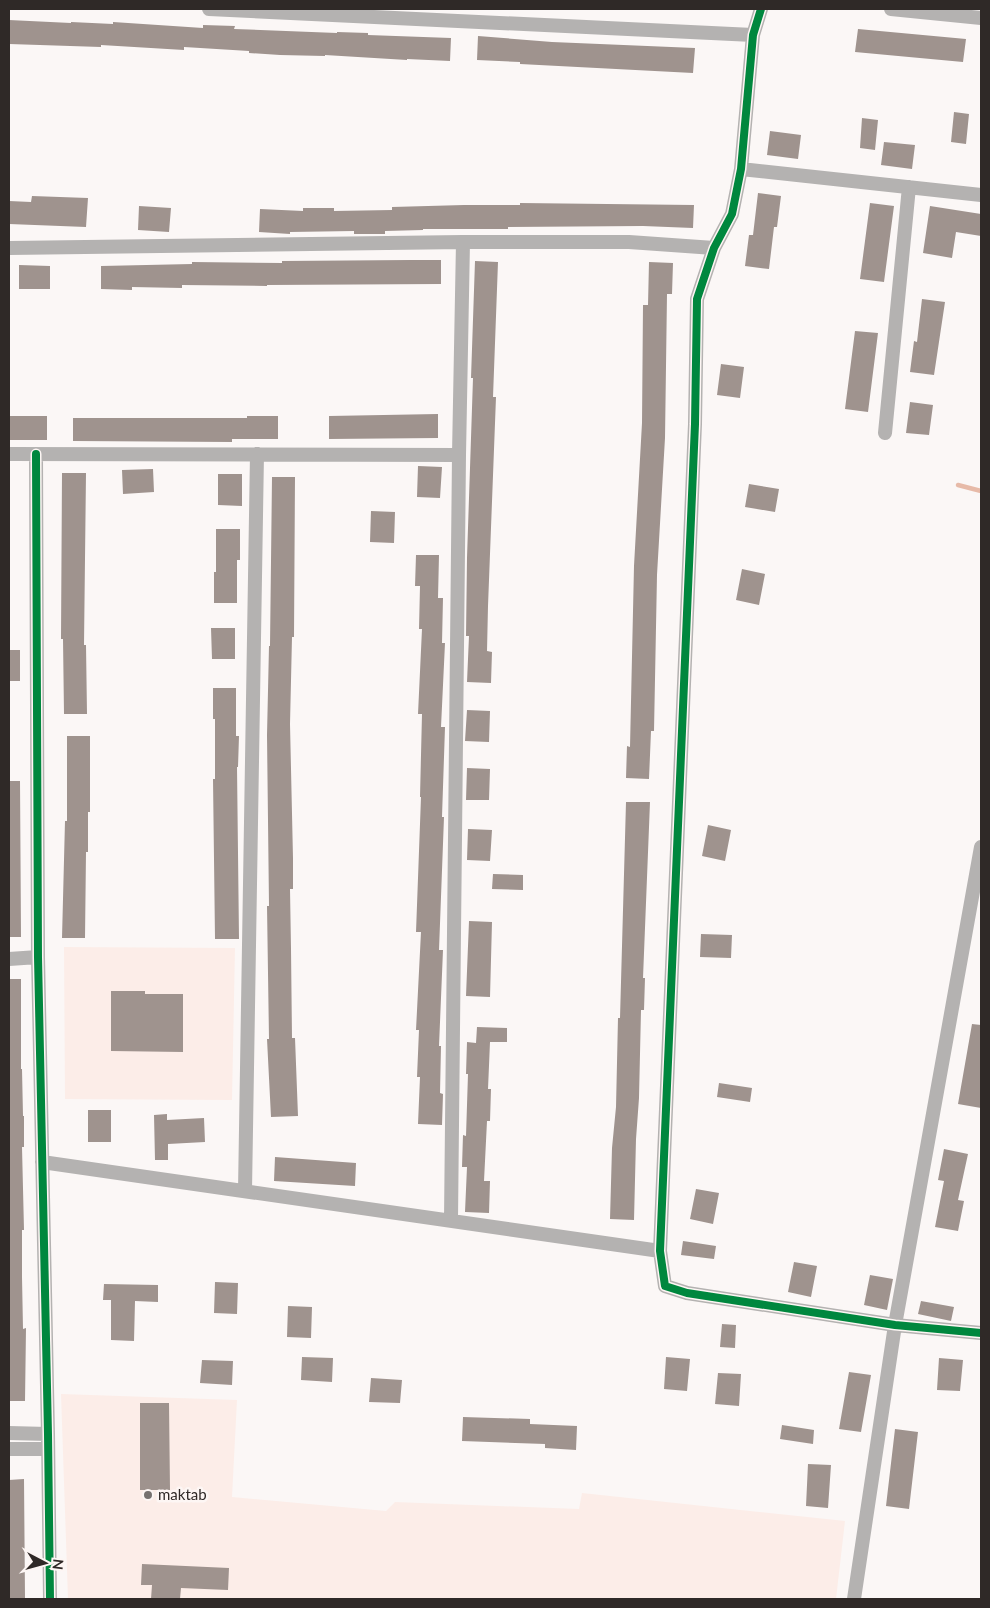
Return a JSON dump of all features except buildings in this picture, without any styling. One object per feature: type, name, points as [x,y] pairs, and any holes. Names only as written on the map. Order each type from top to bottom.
[{"type":"street","points":[[209,9],[298,11],[753,35]]},
{"type":"street","points":[[761,9],[753,35],[741,169],[732,214],[714,248],[697,299],[694,444],[660,1251],[665,1286],[680,1291],[895,1325],[981,1333]]},
{"type":"street","points":[[891,9],[981,18]]},
{"type":"street","points":[[741,169],[981,195]]},
{"type":"street","points":[[885,433],[910,187]]},
{"type":"street","points":[[9,248],[463,242],[630,242],[714,248]]},
{"type":"street","points":[[451,1220],[463,242]]},
{"type":"street","points":[[9,454],[459,456]]},
{"type":"street","points":[[36,454],[38,957],[50,1599]]},
{"type":"street","points":[[245,1191],[257,454]]},
{"type":"street","points":[[854,1599],[895,1325],[975,915],[981,847]]},
{"type":"street","points":[[9,958],[38,957]]},
{"type":"street","points":[[42,1162],[660,1251]]},
{"type":"street","points":[[9,1433],[48,1434]]},
{"type":"street","points":[[9,1449],[48,1449]]},
{"type":"shaded area","points":[[64,947],[235,948],[232,1100],[65,1099]]},
{"type":"shaded area","name":"maktab","points":[[61,1394],[237,1400],[232,1497],[386,1511],[395,1502],[579,1509],[582,1493],[845,1521],[836,1599],[68,1599]]},
{"type":"waterway","points":[[958,485],[981,491]]},
{"type":"cycle path","points":[[761,9],[753,35],[741,169],[732,214],[714,248],[697,299],[695,424],[660,1251],[665,1286],[687,1293],[895,1325],[981,1333]]},
{"type":"cycle path","points":[[36,454],[38,957],[50,1599]]},
{"type":"place","name":"maktab","points":[[148,1495]]}]
